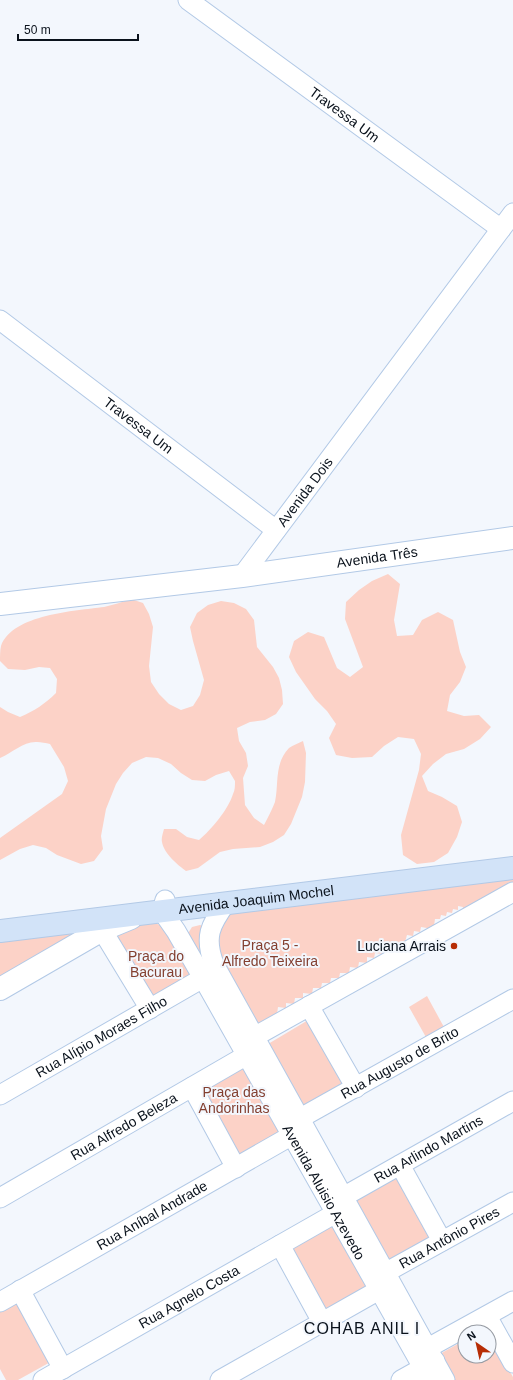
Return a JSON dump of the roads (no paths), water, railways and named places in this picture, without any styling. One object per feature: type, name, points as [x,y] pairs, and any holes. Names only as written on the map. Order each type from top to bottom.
[{"type":"main road","name":"Avenida Joaquim Mochel","points":[[0,931],[513,857]]},
{"type":"main road","name":"Avenida Joaquim Mochel","points":[[0,919],[226,903],[513,868]]},
{"type":"street","name":"Travessa Um","points":[[188,0],[501,229]]},
{"type":"street","name":"Avenida Dois","points":[[242,576],[513,213]]},
{"type":"street","name":"Travessa Um","points":[[0,320],[276,530]]},
{"type":"street","name":"Avenida Três","points":[[242,576],[513,538]]},
{"type":"street","points":[[0,604],[242,576]]},
{"type":"street","points":[[254,1038],[513,892]]},
{"type":"street","name":"Avenida Aluisio Azevedo","points":[[226,903],[212,923],[208,937],[214,964],[254,1038],[296,1127],[379,1281],[426,1362],[445,1380]]},
{"type":"street","points":[[0,989],[102,930],[156,908]]},
{"type":"street","name":"Avenida Aluisio Azevedo","points":[[156,908],[176,931],[247,1055],[296,1127]]},
{"type":"street","points":[[102,930],[150,1009]]},
{"type":"street","name":"Rua Alípio Moraes Filho","points":[[0,1095],[203,978]]},
{"type":"street","name":"Rua Augusto de Brito","points":[[296,1127],[356,1088],[513,999]]},
{"type":"street","points":[[309,1006],[356,1088]]},
{"type":"street","name":"Rua Alfredo Beleza","points":[[0,1198],[247,1055]]},
{"type":"street","points":[[192,1087],[236,1168]]},
{"type":"street","name":"Rua Arlindo Martins","points":[[339,1205],[400,1165],[513,1101]]},
{"type":"street","name":"Rua Aníbal Andrade","points":[[0,1302],[236,1168],[296,1127]]},
{"type":"street","points":[[400,1165],[442,1241]]},
{"type":"street","name":"Rua Antônio Pires","points":[[220,1380],[322,1322],[379,1281],[442,1241],[513,1202]]},
{"type":"street","name":"Rua Agnelo Costa","points":[[43,1380],[280,1245],[339,1205]]},
{"type":"street","points":[[280,1245],[322,1322]]},
{"type":"street","points":[[20,1290],[63,1368]]},
{"type":"street","points":[[401,1380],[486,1316],[513,1301]]},
{"type":"street","points":[[486,1316],[513,1363]]},
{"type":"place","name":"Luciana Arrais","points":[[454,946]]},
{"type":"district","name":"COHAB ANIL I","points":[[362,1328]]},
{"type":"park label","name":"Praça 5 - Alfredo Teixeira","points":[[270,954]]},
{"type":"park label","name":"Praça do Bacurau","points":[[156,964]]},
{"type":"park label","name":"Praça das Andorinhas","points":[[234,1100]]}]
